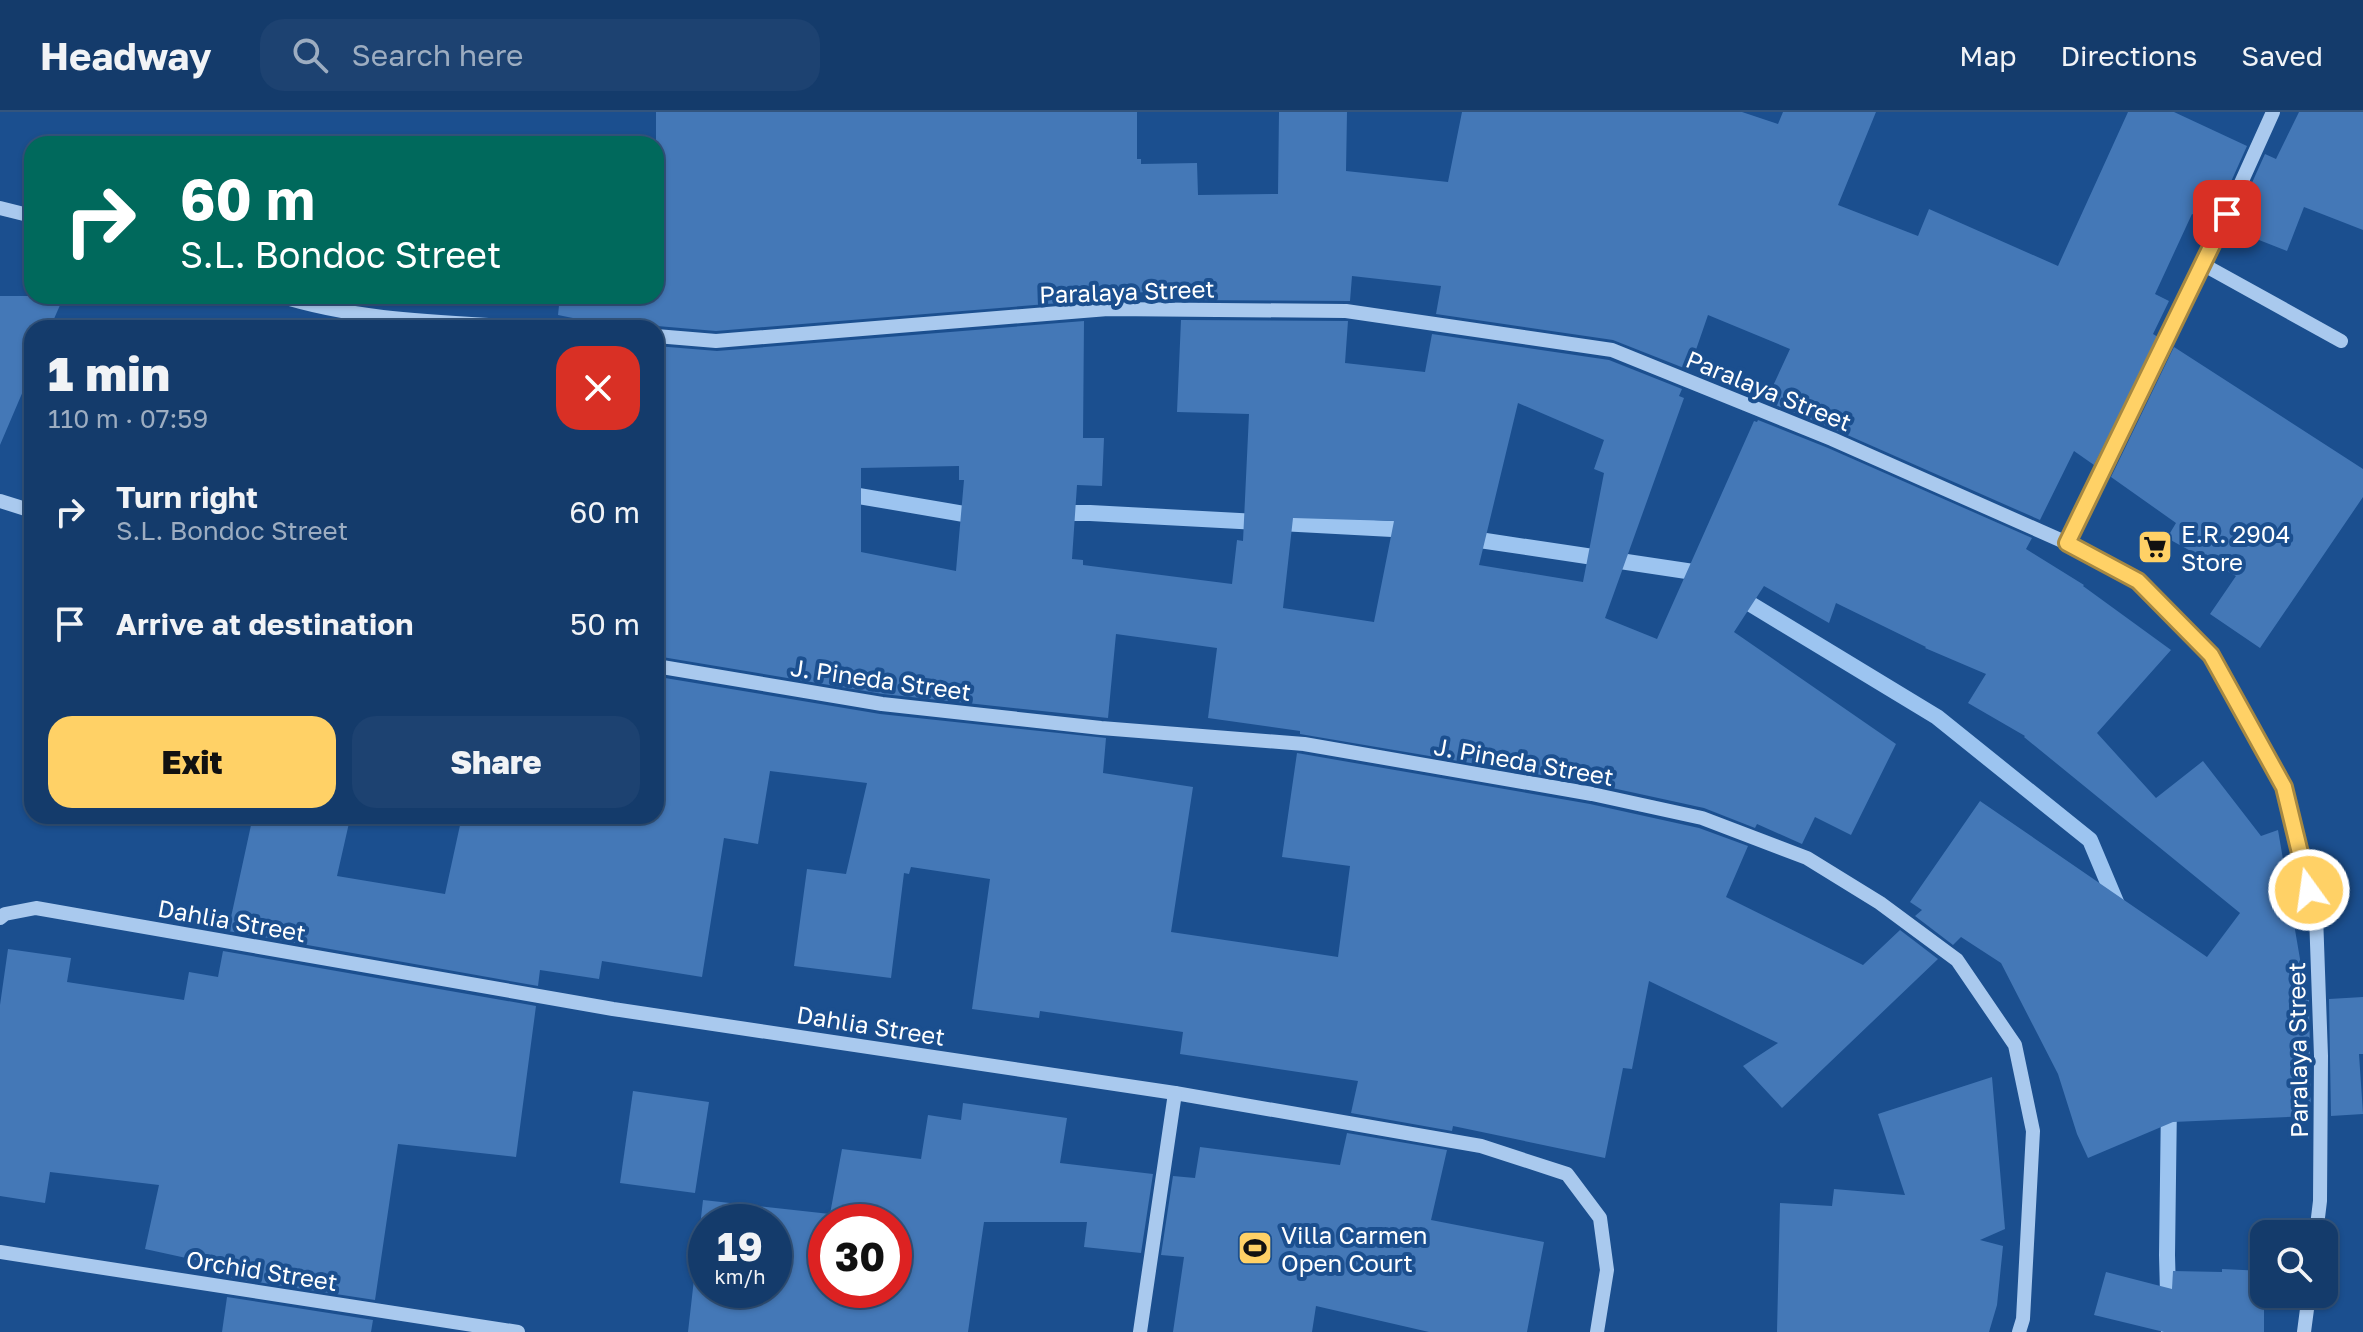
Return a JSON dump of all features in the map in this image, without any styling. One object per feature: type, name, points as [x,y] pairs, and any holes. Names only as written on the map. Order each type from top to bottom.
[{"type":"street","points":[[2067,543],[2204,265],[2273,112]]},
{"type":"street","points":[[0,208],[24,214]]},
{"type":"street","points":[[2204,265],[2341,341]]},
{"type":"street","points":[[310,304],[378,316],[431,320]]},
{"type":"street","name":"Paralaya Street","points":[[664,337],[716,341],[1108,309],[1346,311],[1596,347],[1612,350],[1832,439],[2067,543],[2138,581],[2211,655],[2284,787],[2316,915],[2321,1056],[2318,1220]]},
{"type":"street","points":[[0,501],[24,508]]},
{"type":"street","name":"J. Pineda Street","points":[[664,667],[882,704],[1101,728],[1304,744],[1592,794],[1702,818],[1807,858],[1880,903],[1957,960],[2015,1045],[2033,1131],[2023,1319],[2019,1332]]},
{"type":"street","name":"Dahlia Street","points":[[0,918],[5,914],[36,908],[613,1009],[1175,1093],[1481,1146],[1567,1174],[1600,1218],[1607,1270],[1597,1332]]},
{"type":"street","points":[[1140,1332],[1175,1093]]},
{"type":"street","name":"Orchid Street","points":[[0,1252],[518,1332]]},
{"type":"street","points":[[2304,1332],[2307,1308]]},
{"type":"building","points":[[656,112],[1137,112],[1137,159],[1141,159],[1141,164],[1197,163],[1198,195],[1278,194],[1279,112],[1347,112],[1346,171],[1448,182],[1462,112],[1742,112],[1778,124],[1783,112],[1876,112],[1838,205],[1918,236],[1929,209],[2058,266],[2128,112],[2174,112],[2247,146],[2213,222],[2192,214],[2155,294],[2169,301],[2153,334],[2158,337],[2094,465],[2074,451],[2040,520],[1766,401],[1790,349],[1708,315],[1689,370],[1613,340],[1436,314],[1441,286],[1352,276],[1350,301],[1182,300],[1182,297],[1173,298],[1173,292],[1084,293],[1084,301],[716,331],[664,327],[664,320],[583,320],[558,315],[559,304],[664,304],[664,136],[656,136]]},
{"type":"building","points":[[2299,112],[2363,112],[2363,230],[2304,207],[2287,251],[2231,229],[2265,154],[2276,159]]},
{"type":"building","points":[[0,296],[24,296],[24,304],[60,304],[54,320],[24,320],[24,389],[0,445]]},
{"type":"building","points":[[1181,320],[1348,321],[1345,363],[1425,372],[1432,334],[1609,360],[1682,389],[1679,396],[1684,398],[1605,618],[1657,639],[1754,421],[1828,448],[2032,538],[2026,549],[2084,585],[2171,650],[2097,733],[2156,798],[2203,761],[2261,836],[2278,830],[2309,1000],[2311,1116],[2173,1122],[2088,1158],[2058,1074],[2001,963],[1961,937],[1953,945],[1915,916],[1922,910],[1910,902],[1980,801],[2207,957],[2240,913],[2025,736],[1968,703],[1986,674],[1925,648],[1836,603],[1829,623],[1764,586],[1734,632],[1896,744],[1851,835],[1815,817],[1802,844],[1757,824],[1755,828],[1704,808],[1594,784],[1300,734],[1300,731],[1208,718],[1217,648],[1116,634],[1108,718],[883,694],[664,657],[664,347],[717,351],[1084,321],[1083,438],[1104,438],[1102,486],[1077,485],[1072,559],[1083,560],[1083,565],[1232,584],[1237,540],[1243,541],[1249,414],[1177,412]],"holes":[[[1518,403],[1604,440],[1594,469],[1604,473],[1583,582],[1479,565]],[[959,466],[959,480],[964,480],[956,571],[861,552],[861,468]],[[1293,518],[1394,521],[1374,622],[1283,608]]]},
{"type":"building","points":[[2174,347],[2363,469],[2363,497],[2260,648],[2210,614],[2236,576],[2167,538],[2176,523],[2111,477]]},
{"type":"building","points":[[665,678],[880,714],[1106,738],[1103,773],[1193,787],[1171,932],[1338,957],[1350,866],[1282,857],[1297,753],[1590,804],[1699,828],[1748,846],[1726,897],[1863,965],[1900,930],[1938,959],[1782,1108],[1743,1066],[1778,1043],[1649,981],[1632,1069],[1623,1068],[1605,1158],[1453,1126],[1452,1131],[1351,1113],[1358,1081],[1180,1054],[1183,1032],[1040,1011],[1039,1018],[972,1009],[990,879],[911,867],[909,874],[904,873],[891,978],[794,966],[807,869],[846,874],[867,783],[770,771],[758,844],[724,838],[702,977],[602,961],[599,979],[540,970],[538,986],[228,931],[251,824],[349,824],[337,876],[445,894],[460,824],[664,824]]},
{"type":"building","points":[[8,949],[71,958],[67,982],[184,1000],[189,972],[218,977],[223,951],[536,1006],[516,1157],[398,1144],[375,1300],[231,1278],[232,1268],[145,1249],[159,1185],[50,1172],[45,1203],[0,1196],[0,1005]]},
{"type":"building","points":[[2363,997],[2363,1054],[2359,1054],[2363,1114],[2331,1116],[2329,999]]},
{"type":"building","points":[[1992,1077],[2005,1229],[1980,1240],[2003,1246],[1997,1305],[1989,1332],[1777,1332],[1780,1203],[1832,1206],[1834,1189],[1905,1195],[1878,1114]]},
{"type":"building","points":[[633,1091],[709,1102],[695,1193],[620,1183]]},
{"type":"building","points":[[963,1103],[1067,1118],[1060,1163],[1153,1174],[1141,1253],[1084,1247],[1087,1222],[984,1222],[968,1332],[688,1332],[691,1308],[792,1308],[792,1210],[808,1212],[808,1308],[912,1308],[912,1204],[832,1204],[842,1149],[921,1159],[928,1115],[961,1120]]},
{"type":"building","points":[[1347,1133],[1447,1150],[1431,1220],[1544,1242],[1527,1332],[1429,1332],[1316,1306],[1312,1332],[1173,1332],[1184,1257],[1161,1255],[1173,1176],[1195,1178],[1200,1147],[1340,1165]]},
{"type":"building","points":[[703,1200],[739,1204],[703,1204]]},
{"type":"building","points":[[2222,1269],[2250,1270],[2250,1308],[2264,1308],[2264,1332],[2164,1332],[2094,1315],[2106,1272],[2172,1289],[2173,1271],[2222,1272]]},
{"type":"building","points":[[227,1297],[373,1320],[371,1332],[222,1332]]},
{"type":"waterway","points":[[841,493],[980,514]]},
{"type":"waterway","points":[[1055,513],[1411,530]]},
{"type":"waterway","points":[[1466,538],[1700,573],[1707,577]]},
{"type":"waterway","points":[[1734,594],[1937,717],[2090,840],[2119,909]]},
{"type":"waterway","points":[[2169,1102],[2169,1332]]},
{"type":"place","name":"E.R. 2904 Store","points":[[2155,547]]},
{"type":"place","name":"Villa Carmen Open Court","points":[[1255,1248]]},
{"type":"route","points":[[2227,214],[2067,543],[2138,581],[2211,655],[2284,787],[2309,890]]}]
